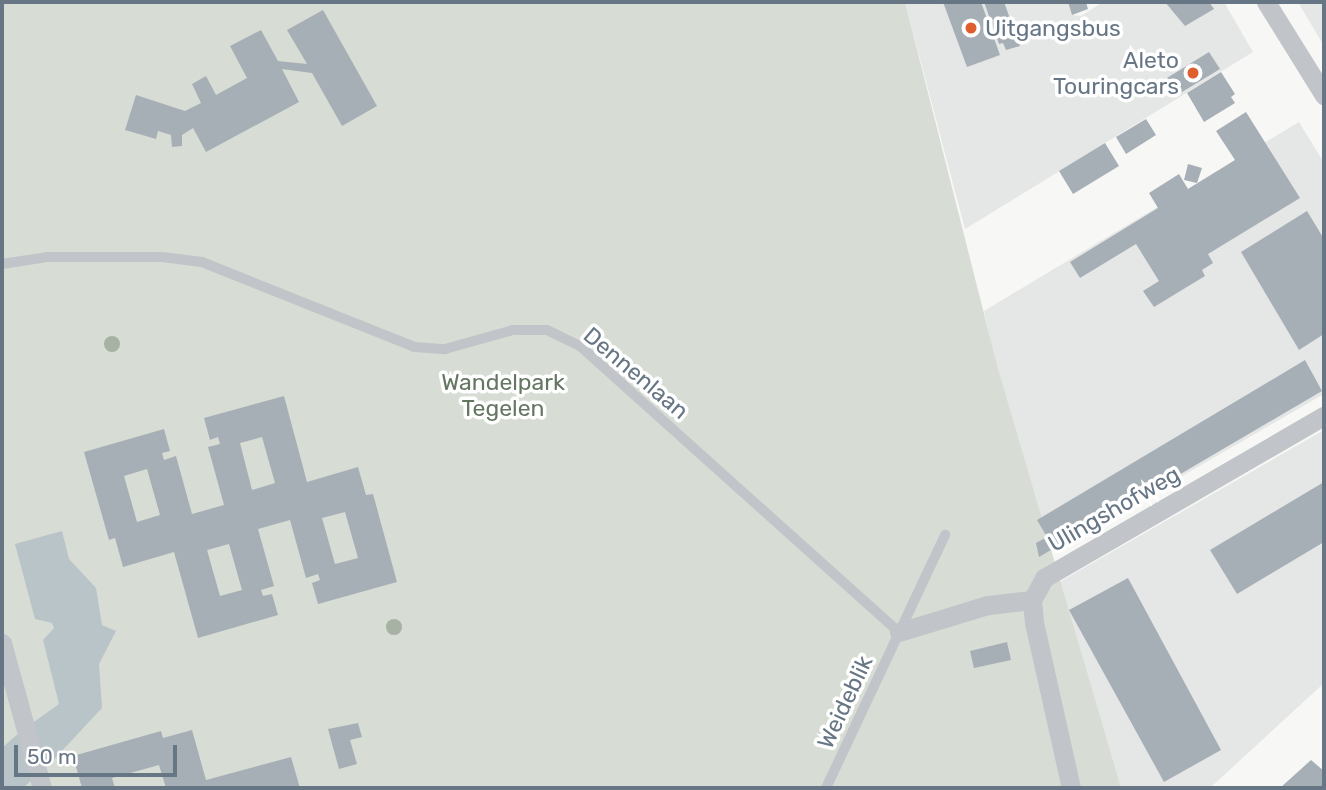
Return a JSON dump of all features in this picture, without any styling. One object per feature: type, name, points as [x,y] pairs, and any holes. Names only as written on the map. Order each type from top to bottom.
[{"type":"street","points":[[1266,2],[1324,95]]},
{"type":"street","name":"Ulingshofweg","points":[[1032,600],[1044,578],[1324,416]]},
{"type":"street","points":[[899,632],[988,605],[1032,600],[1071,788]]},
{"type":"street","points":[[2,643],[40,782]]},
{"type":"lane","name":"Dennenlaan","points":[[2,264],[60,257],[162,257],[202,262],[414,347],[444,349],[513,330],[547,330],[580,345],[899,632]]},
{"type":"lane","name":"Weideblik","points":[[826,788],[945,535]]},
{"type":"shaded area","points":[[905,2],[1068,2],[1072,15],[1081,16],[1103,2],[1224,2],[1253,52],[965,229]]},
{"type":"shaded area","points":[[1298,2],[1324,2],[1324,46]]},
{"type":"shaded area","points":[[1299,122],[1324,163],[1324,394],[1039,559],[984,311]]},
{"type":"shaded area","points":[[1324,430],[1324,683],[1210,788],[1121,788],[1056,584]]},
{"type":"shaded area","points":[[62,531],[69,559],[96,588],[102,625],[116,631],[99,664],[102,708],[44,770],[31,724],[59,704],[43,640],[54,628],[52,623],[35,619],[15,544]]},
{"type":"shaded area","points":[[20,732],[33,779],[23,788],[2,788],[2,748]]},
{"type":"green space","name":"Wandelpark Tegelen","points":[[2,2],[905,2],[998,369],[1121,788],[2,788]]},
{"type":"building","name":"Uitgangsbus","points":[[943,2],[981,2],[1000,55],[967,67]]},
{"type":"building","points":[[984,2],[1004,2],[1020,46],[1006,50],[1003,43],[999,44]]},
{"type":"building","points":[[1068,2],[1086,2],[1088,9],[1072,15]]},
{"type":"building","points":[[1165,2],[1209,2],[1214,9],[1185,26]]},
{"type":"building","points":[[323,10],[377,106],[342,126],[312,73],[282,69],[299,102],[206,152],[193,128],[182,135],[182,146],[172,147],[171,135],[158,131],[156,139],[125,130],[136,95],[185,111],[201,103],[192,84],[206,76],[216,95],[247,78],[230,46],[261,30],[278,61],[307,64],[287,30]]},
{"type":"building","name":"Aleto Touringcars","points":[[1209,52],[1220,69],[1177,95],[1167,78]]},
{"type":"building","points":[[1221,72],[1235,94],[1231,97],[1235,103],[1204,122],[1187,93]]},
{"type":"building","points":[[1246,112],[1300,198],[1208,254],[1213,263],[1202,270],[1205,276],[1154,307],[1143,291],[1159,281],[1136,244],[1080,278],[1070,262],[1158,208],[1149,193],[1179,174],[1188,189],[1235,160],[1216,131]]},
{"type":"building","points":[[1146,119],[1156,135],[1126,154],[1116,137]]},
{"type":"building","points":[[1105,143],[1119,166],[1073,194],[1059,171]]},
{"type":"building","points":[[1188,164],[1202,168],[1197,183],[1184,180]]},
{"type":"building","points":[[1307,211],[1324,239],[1324,334],[1299,350],[1241,252]]},
{"type":"building","points":[[1305,360],[1322,391],[1039,557],[1036,543],[1047,537],[1037,520]]},
{"type":"building","points":[[284,396],[307,482],[358,467],[366,495],[373,494],[397,582],[318,604],[312,583],[320,580],[318,574],[306,578],[290,520],[258,529],[274,586],[261,590],[263,596],[272,594],[278,615],[198,638],[174,552],[123,567],[115,538],[109,540],[84,452],[164,429],[170,451],[162,453],[164,460],[176,456],[192,514],[224,505],[208,447],[220,444],[218,437],[210,440],[204,418]],"holes":[[[262,437],[275,483],[252,490],[240,443]],[[147,469],[160,515],[137,522],[124,476]],[[345,512],[358,558],[335,564],[322,518]],[[229,544],[242,590],[220,596],[207,550]]]},
{"type":"building","points":[[1324,482],[1324,542],[1237,594],[1210,550]]},
{"type":"building","points":[[1128,578],[1221,750],[1164,782],[1069,610]]},
{"type":"building","points":[[1007,642],[1011,660],[974,668],[970,651]]},
{"type":"building","points":[[358,723],[362,737],[350,740],[357,764],[339,769],[328,729]]},
{"type":"building","points":[[192,730],[206,780],[291,757],[300,788],[166,788],[159,765],[112,778],[115,788],[82,788],[73,756],[161,731],[163,738]]},
{"type":"building","points":[[1311,760],[1324,771],[1324,788],[1280,788]]},
{"type":"place","name":"Uitgangsbus","points":[[971,28]]},
{"type":"place","name":"Aleto Touringcars","points":[[1193,73]]}]
